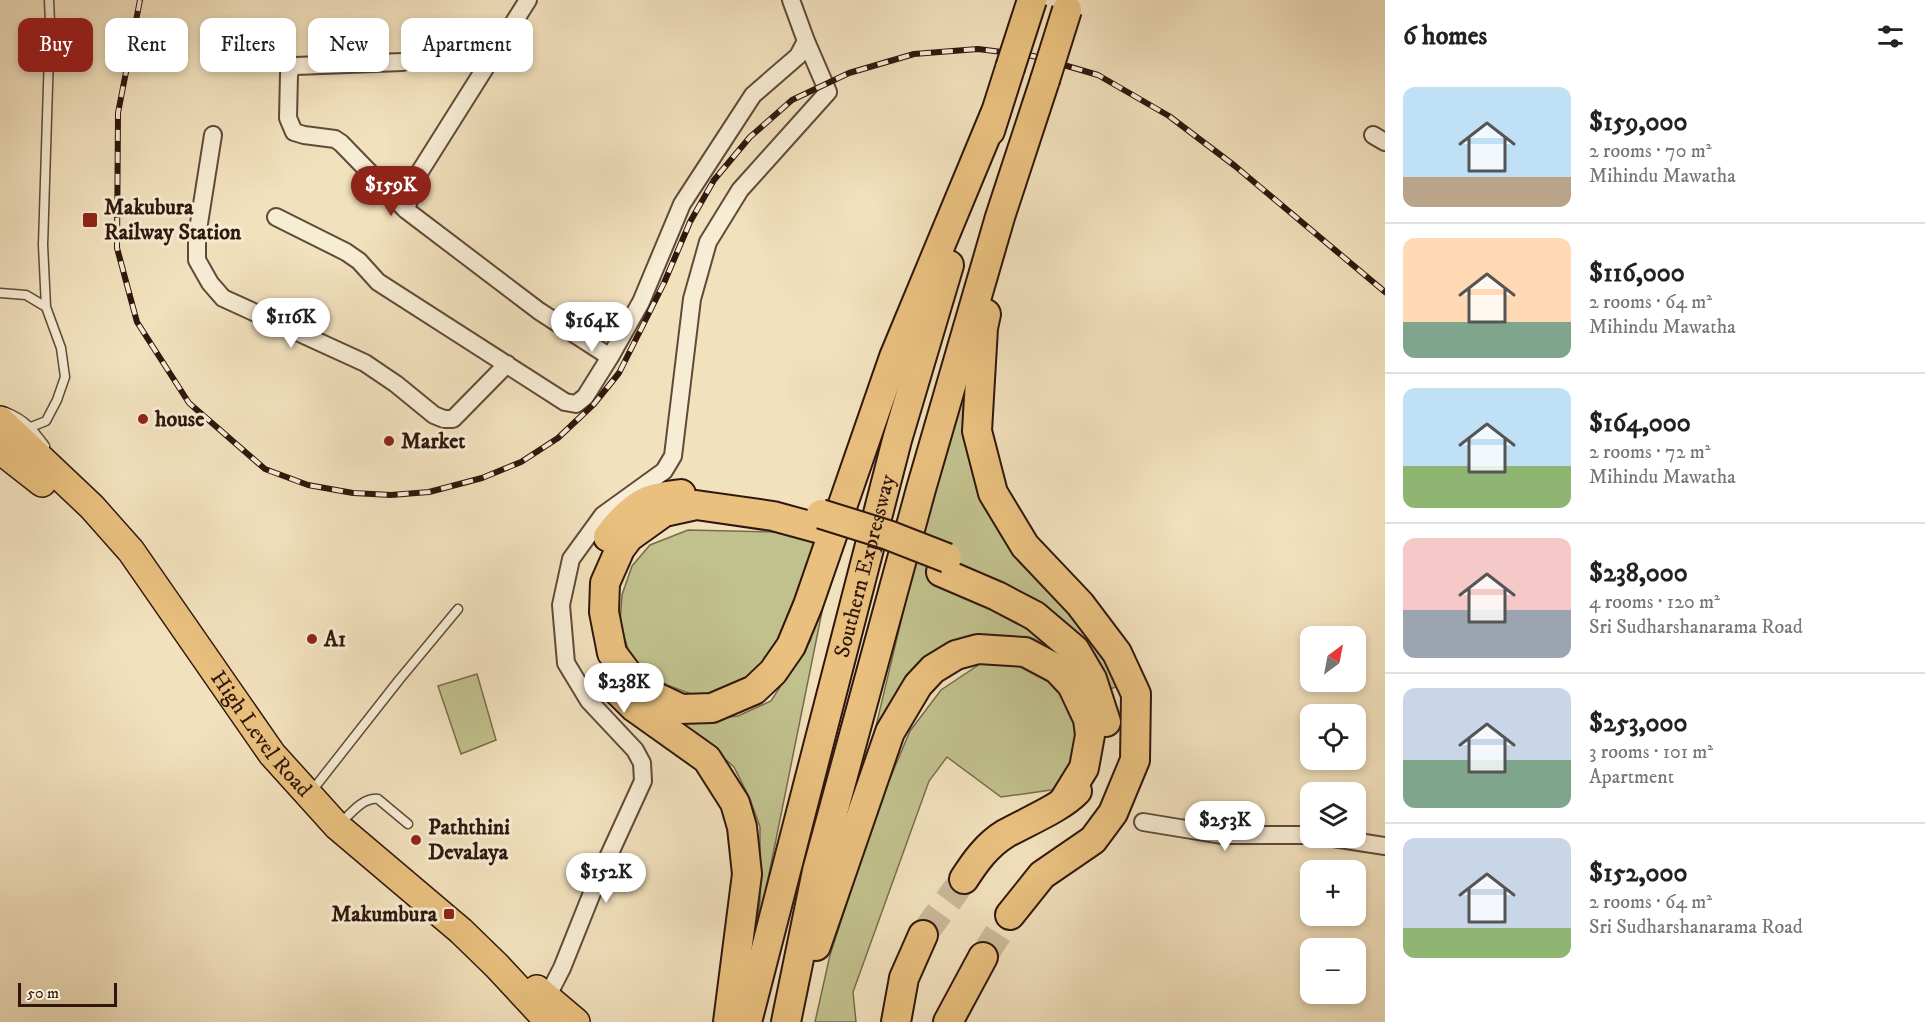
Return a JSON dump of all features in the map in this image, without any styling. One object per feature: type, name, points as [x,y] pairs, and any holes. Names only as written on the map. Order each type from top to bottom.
[{"type":"highway","points":[[819,521],[696,505],[664,512],[629,537],[620,549],[605,583],[603,612],[612,653],[639,689],[681,709],[712,708],[754,690],[773,672],[791,646],[808,605],[894,357],[995,114],[1032,0]]},
{"type":"highway","points":[[1010,915],[1042,875],[1093,840],[1113,813],[1135,760],[1136,694],[1117,653],[1080,604],[1025,546],[993,493],[977,431],[983,328],[1029,127],[1069,5]]},
{"type":"highway","name":"Southern Expressway","points":[[747,1022],[897,440],[995,114]]},
{"type":"highway","name":"Southern Expressway","points":[[786,1022],[817,871],[921,489],[1000,217],[1029,127]]},
{"type":"highway","name":"High Level Road","points":[[0,420],[92,507],[131,551],[272,754],[337,826],[461,931],[540,1013]]},
{"type":"highway","name":"High Level Road","points":[[0,450],[46,486],[116,554],[158,609],[262,766],[330,836],[452,942],[540,1013]]},
{"type":"highway","points":[[728,1022],[747,874],[741,827],[735,803],[707,759],[634,707],[614,687],[595,653],[589,625],[588,585],[598,554],[613,530],[639,504],[655,498],[699,492],[777,501],[881,548],[1003,583],[1064,621],[1107,669],[1126,725],[1127,749],[1119,801]]},
{"type":"highway","points":[[944,565],[1035,616],[1075,650],[1092,680],[1106,725],[1100,757],[1076,793],[1002,836],[979,857],[964,879]]},
{"type":"highway","points":[[791,1022],[890,732],[918,686],[933,669],[956,655],[978,649],[1025,652],[1057,669],[1072,685],[1088,718],[1089,735],[1084,768],[1063,802]]},
{"type":"highway","points":[[896,1022],[903,1008],[904,978],[923,935]]},
{"type":"highway","points":[[949,1021],[983,957]]},
{"type":"highway","points":[[540,1013],[576,1022]]},
{"type":"street","points":[[406,210],[419,173],[528,0]]},
{"type":"street","points":[[540,1013],[562,968],[594,888],[643,781],[642,763],[634,750],[589,701],[566,663],[561,605],[571,559],[603,515],[664,471],[673,456],[692,298],[708,242],[740,190],[828,92],[791,0]]},
{"type":"street","points":[[276,217],[346,252],[359,261],[378,282],[565,402],[576,404],[585,397],[641,302],[682,204],[753,94],[798,56],[806,41]]},
{"type":"street","points":[[401,62],[295,66],[289,74],[288,118],[292,129],[297,133],[335,139],[341,143],[406,210],[539,311],[610,357]]},
{"type":"street","points":[[213,135],[196,236],[197,260],[210,283],[224,298],[365,363],[439,418],[453,419],[507,364]]},
{"type":"street","points":[[1143,822],[1222,835],[1300,835]]},
{"type":"street","points":[[1366,843],[1385,846]]},
{"type":"lane","points":[[31,428],[46,421],[65,377],[61,348],[46,307],[43,245],[49,0]]},
{"type":"lane","points":[[0,293],[26,295],[46,307]]},
{"type":"lane","points":[[0,410],[20,418],[31,428],[92,507]]},
{"type":"lane","points":[[309,795],[458,609]]},
{"type":"lane","points":[[337,826],[372,798],[378,799],[408,824]]},
{"type":"green space","points":[[972,324],[972,446],[1125,683],[1089,698],[1049,656],[933,664],[854,818]]},
{"type":"green space","points":[[688,530],[779,532],[817,541],[782,639],[749,684],[722,696],[694,695],[667,685],[645,673],[629,652],[620,624],[622,595],[632,566],[650,545]]},
{"type":"green space","points":[[830,572],[750,968],[760,901],[760,827],[750,799],[734,767],[704,740],[659,707],[693,721],[738,716],[771,701],[810,641]]},
{"type":"green space","points":[[1013,663],[1037,668],[1071,701],[1083,758],[1058,789],[1001,797],[947,757],[929,781],[853,992],[856,1022],[815,1022],[830,955],[878,807],[910,731],[941,690],[980,664]]},
{"type":"green space","points":[[477,674],[496,740],[461,754],[438,686]]},
{"type":"tunnel","points":[[923,935],[964,879]]},
{"type":"tunnel","points":[[983,957],[1010,915]]},
{"type":"railway","points":[[140,0],[118,113],[117,248],[137,322],[189,403],[265,469],[308,485],[353,493],[391,495],[429,492],[482,478],[521,462],[558,438],[594,404],[619,373],[664,283],[690,222],[714,180],[750,137],[792,100],[849,73],[914,54],[978,49],[1033,56],[1098,75],[1169,116],[1235,166],[1385,292]]},
{"type":"place","name":"Makubura Railway Station","points":[[90,220]]},
{"type":"place","name":"house","points":[[143,419]]},
{"type":"place","name":"Market","points":[[389,441]]},
{"type":"place","name":"A1","points":[[312,639]]},
{"type":"place","name":"Paththini Devalaya","points":[[416,840]]},
{"type":"place","name":"Makumbura","points":[[449,914]]}]
